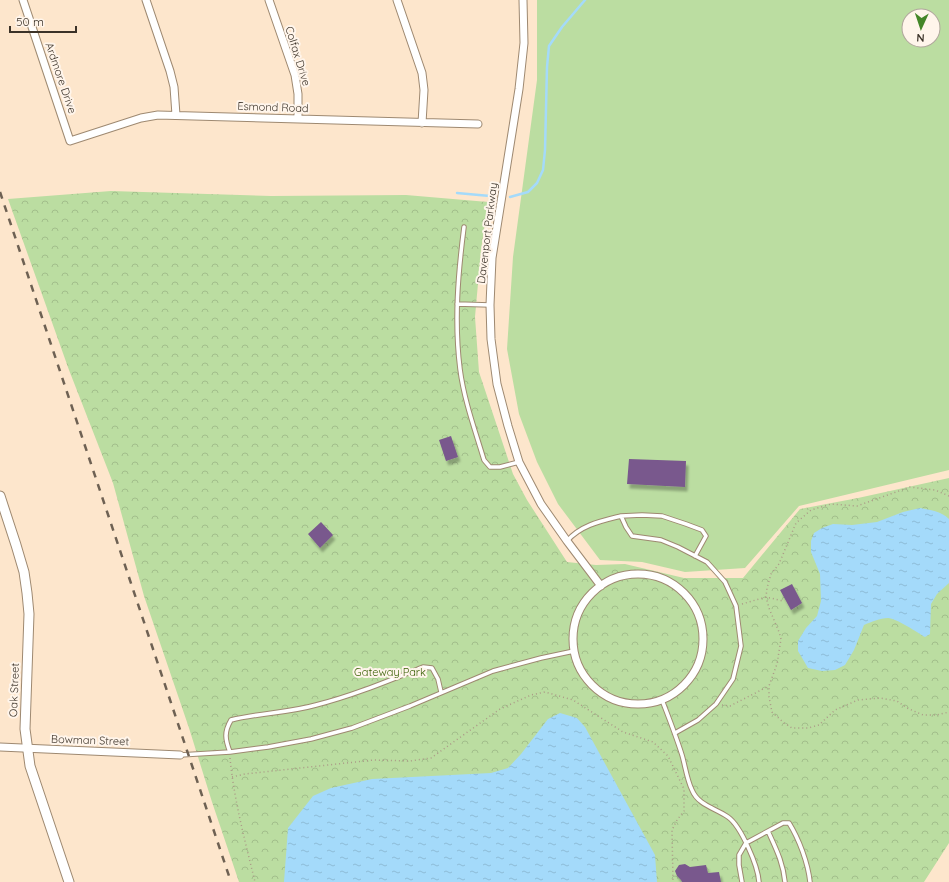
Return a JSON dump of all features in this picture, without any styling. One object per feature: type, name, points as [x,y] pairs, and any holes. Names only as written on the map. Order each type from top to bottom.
[{"type":"street","name":"Ardmore Drive","points":[[23,0],[70,141]]},
{"type":"street","points":[[146,0],[170,71],[174,88],[176,115]]},
{"type":"street","name":"Colfax Drive","points":[[269,0],[295,75],[298,94],[298,119]]},
{"type":"street","points":[[397,0],[422,73],[424,90],[422,122]]},
{"type":"street","name":"Davenport Parkway","points":[[523,0],[524,43],[519,89],[492,258],[490,305],[491,339],[497,384],[519,462],[540,504],[601,586]]},
{"type":"street","name":"Esmond Road","points":[[70,141],[141,118],[158,115],[478,124]]},
{"type":"street","name":"Oak Street","points":[[0,496],[24,572],[27,593],[29,614],[25,729],[30,766],[69,882]]},
{"type":"street","points":[[630,575],[646,575],[661,578],[675,586],[687,596],[696,609],[701,624],[703,639],[702,655],[696,669],[687,682],[676,693],[662,700],[643,704],[624,703],[606,696],[591,685],[580,669],[574,651],[573,636],[575,622],[581,608],[590,596],[601,586],[615,578],[630,575]]},
{"type":"street","name":"Bowman Street","points":[[0,747],[180,755]]},
{"type":"lane","points":[[464,227],[458,271],[457,327],[460,369],[467,404],[484,460],[490,467],[500,467],[519,462]]},
{"type":"lane","points":[[457,304],[490,305]]},
{"type":"lane","points":[[621,516],[632,536],[660,540],[678,547],[707,562],[725,582],[736,606],[741,646],[733,679],[716,704],[698,720],[675,732]]},
{"type":"lane","points":[[567,541],[572,535],[599,521],[621,516],[662,516],[702,530],[706,536],[695,556]]},
{"type":"lane","points":[[180,755],[230,752],[311,739],[352,728],[493,672],[541,658],[574,651]]},
{"type":"lane","points":[[230,752],[226,742],[226,728],[231,720],[315,706],[355,693],[423,667],[432,668],[438,679],[441,692]]},
{"type":"lane","points":[[662,700],[675,732],[692,790],[697,799],[728,817],[737,827],[753,858],[759,882]]},
{"type":"lane","points":[[742,882],[739,855],[746,843],[783,823],[789,823],[796,834],[804,857],[810,882]]},
{"type":"lane","points":[[768,831],[784,869],[785,882]]},
{"type":"path","points":[[949,496],[935,490],[910,487],[857,506],[831,504],[811,510],[796,523],[779,564],[770,574],[766,596],[769,608],[780,632],[781,639],[777,664],[769,686],[769,697],[772,712],[784,723],[792,728],[808,728],[819,725],[835,710],[858,700],[880,698],[897,701],[907,708],[923,715],[937,715],[949,712]]},
{"type":"path","points":[[736,606],[766,596],[784,601]]},
{"type":"path","points":[[716,704],[730,706],[769,686]]},
{"type":"path","points":[[232,777],[245,774],[352,762],[374,760],[410,761],[431,758],[500,708],[531,695],[545,692],[573,700],[623,732],[654,742],[668,756],[684,789],[684,811],[672,830],[673,882]]},
{"type":"path","points":[[230,752],[232,777],[242,830],[255,882]]},
{"type":"green space","points":[[537,0],[949,0],[949,470],[799,506],[745,568],[685,572],[642,562],[600,560],[558,504],[537,462],[519,414],[507,349],[513,257],[537,80]]},
{"type":"green space","name":"Gateway Park","points":[[111,191],[271,196],[406,195],[488,202],[481,250],[475,317],[479,372],[513,474],[527,500],[567,562],[596,565],[625,564],[684,578],[743,578],[800,509],[949,478],[949,843],[924,882],[239,882],[144,596],[113,483],[69,370],[8,199]]},
{"type":"water","points":[[920,508],[939,513],[949,519],[949,583],[937,594],[931,604],[930,634],[925,637],[892,619],[879,619],[864,625],[854,650],[845,665],[835,670],[822,671],[808,668],[798,651],[798,641],[806,628],[817,616],[821,601],[820,574],[811,552],[811,541],[814,533],[833,524],[852,525],[877,522],[903,512]]},
{"type":"water","points":[[560,713],[577,718],[585,727],[655,855],[657,882],[284,882],[288,828],[313,796],[331,788],[372,779],[491,773],[508,768],[521,754],[548,719]]},
{"type":"building","points":[[451,436],[458,457],[446,461],[439,440]]},
{"type":"building","points":[[629,459],[686,461],[685,487],[627,484]]},
{"type":"building","points":[[321,522],[333,535],[320,548],[308,534]]},
{"type":"building","points":[[792,584],[802,603],[791,610],[780,590]]},
{"type":"building","points":[[685,864],[690,867],[706,865],[708,873],[719,872],[721,882],[682,882],[675,871],[679,865]]},
{"type":"waterway","points":[[510,197],[528,192],[537,183],[543,170],[549,46],[562,27],[585,0]]},
{"type":"waterway","points":[[457,193],[490,196]]},
{"type":"railway","points":[[0,192],[231,882]]}]
